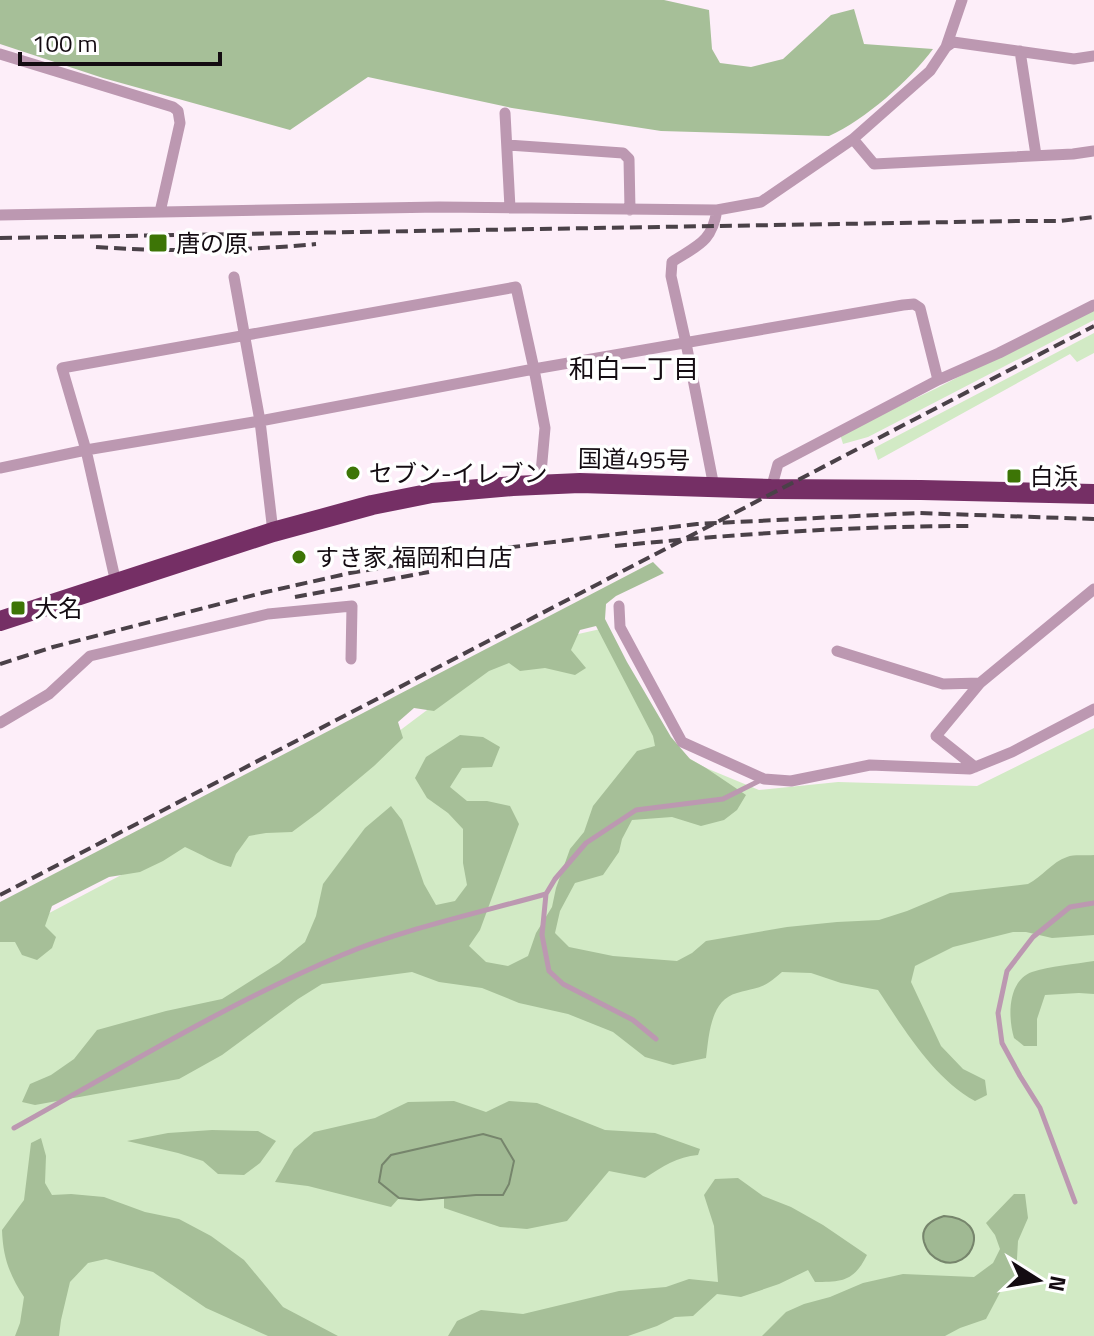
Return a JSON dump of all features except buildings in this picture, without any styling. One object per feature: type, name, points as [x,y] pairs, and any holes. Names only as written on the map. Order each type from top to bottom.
[{"type":"highway","name":"国道495号","points":[[0,621],[273,532],[372,505],[432,493],[580,483],[1094,494]]},
{"type":"street","points":[[0,215],[439,207],[717,210],[761,202],[853,139],[930,71],[946,47],[962,0]]},
{"type":"street","points":[[946,47],[953,42],[1074,59],[1094,56]]},
{"type":"street","points":[[1020,51],[1036,155]]},
{"type":"street","points":[[0,54],[178,111],[180,123],[160,212]]},
{"type":"street","points":[[505,113],[510,208]]},
{"type":"street","points":[[853,139],[874,164],[1094,151]]},
{"type":"street","points":[[507,145],[623,153],[629,159],[630,210]]},
{"type":"street","points":[[714,487],[671,276],[672,262],[706,240],[714,227],[717,210]]},
{"type":"street","points":[[234,277],[260,421],[273,532]]},
{"type":"street","points":[[116,583],[86,450],[62,368],[516,287],[545,428],[540,484]]},
{"type":"street","points":[[0,468],[534,369],[914,304],[920,308],[938,380]]},
{"type":"street","points":[[771,489],[778,464],[938,380],[1094,305]]},
{"type":"street","points":[[975,767],[936,736],[980,683],[1094,589]]},
{"type":"street","points":[[0,723],[49,694],[90,656],[268,614],[352,606],[351,659]]},
{"type":"street","points":[[619,606],[620,627],[682,742],[764,779],[791,781],[870,765],[970,769],[1012,752],[1094,709]]},
{"type":"street","points":[[837,651],[943,684],[980,683]]},
{"type":"lane","points":[[656,1039],[633,1020],[563,984],[549,971],[542,935],[546,894],[586,843],[636,810],[723,799],[764,779]]},
{"type":"lane","points":[[14,1128],[265,989],[332,960],[426,927],[546,894]]},
{"type":"lane","points":[[1075,1202],[1040,1108],[1002,1043],[998,1013],[1007,971],[1033,937],[1070,907],[1094,903]]},
{"type":"shaded area","points":[[0,0],[664,0],[709,10],[712,49],[720,63],[751,67],[783,59],[831,15],[854,9],[864,44],[933,49],[886,98],[829,136],[661,131],[512,108],[368,77],[290,130],[103,78],[0,44]]},
{"type":"shaded area","points":[[1094,307],[1094,320],[868,437],[843,444],[840,434]]},
{"type":"shaded area","points":[[1094,333],[1094,353],[1077,362],[1070,354],[878,460],[874,448]]},
{"type":"shaded area","points":[[653,562],[664,573],[616,596],[606,604],[605,619],[671,737],[690,759],[746,795],[737,810],[724,820],[701,826],[672,817],[632,820],[619,852],[603,875],[575,883],[560,911],[555,933],[569,947],[613,956],[677,961],[706,941],[787,927],[879,920],[950,893],[1028,884],[1062,859],[1094,855],[1094,935],[1052,938],[1013,932],[953,947],[915,966],[911,982],[941,1046],[963,1069],[985,1080],[987,1095],[975,1101],[946,1079],[920,1052],[878,990],[811,973],[782,972],[761,987],[728,997],[712,1020],[706,1058],[673,1065],[645,1057],[613,1032],[568,1014],[519,1003],[482,988],[439,982],[412,972],[322,984],[222,1055],[179,1079],[35,1105],[22,1102],[30,1084],[51,1075],[74,1059],[97,1030],[222,999],[279,963],[305,942],[316,916],[323,884],[365,828],[391,806],[402,820],[424,884],[436,905],[455,901],[467,885],[463,863],[463,829],[427,798],[415,778],[426,757],[460,735],[483,737],[500,747],[492,767],[462,768],[450,787],[467,801],[510,806],[519,824],[480,930],[469,946],[486,962],[508,966],[528,956],[536,933],[552,907],[570,849],[584,832],[593,806],[637,751],[655,746],[653,736],[596,626],[580,630],[571,650],[586,668],[575,675],[545,668],[520,671],[509,663],[489,671],[434,711],[414,708],[398,722],[403,738],[374,766],[292,832],[249,836],[231,867],[185,847],[140,872],[109,877],[52,906],[45,926],[56,937],[52,948],[37,960],[22,955],[15,942],[0,942],[0,902]]},
{"type":"shaded area","points":[[605,628],[664,744],[706,768],[759,790],[838,782],[977,786],[1094,728],[1094,1336],[0,1336],[0,939],[197,835],[294,810],[507,650]]},
{"type":"shaded area","points":[[1094,961],[1094,994],[1045,995],[1037,1019],[1037,1046],[1024,1046],[1014,1038],[1011,1001],[1018,983],[1024,977],[1046,968]]},
{"type":"shaded area","points":[[454,1101],[486,1112],[509,1101],[537,1103],[605,1130],[655,1133],[700,1149],[698,1155],[670,1163],[645,1178],[609,1171],[567,1221],[527,1229],[500,1227],[444,1208],[444,1191],[503,1195],[509,1184],[514,1160],[379,1182],[399,1198],[391,1207],[308,1186],[275,1182],[294,1149],[314,1132],[375,1118],[408,1102]]},
{"type":"shaded area","points":[[258,1131],[276,1141],[260,1163],[244,1175],[218,1174],[203,1161],[127,1141],[168,1133]]},
{"type":"shaded area","points":[[483,1134],[501,1139],[514,1161],[503,1195],[419,1200],[399,1198],[379,1182],[382,1165],[391,1155]]},
{"type":"shaded area","points":[[41,1138],[46,1156],[45,1183],[52,1195],[104,1197],[145,1212],[179,1219],[211,1236],[244,1260],[283,1307],[338,1336],[268,1336],[206,1308],[153,1272],[106,1259],[88,1263],[70,1282],[59,1336],[15,1336],[24,1297],[8,1265],[2,1230],[24,1200],[31,1143]]},
{"type":"shaded area","points":[[738,1178],[763,1196],[823,1225],[867,1255],[862,1264],[852,1275],[840,1280],[815,1282],[808,1270],[741,1297],[717,1294],[693,1316],[675,1317],[628,1336],[448,1336],[457,1321],[481,1310],[523,1314],[619,1291],[666,1287],[689,1279],[718,1282],[714,1226],[704,1195],[715,1179]]},
{"type":"shaded area","points":[[1014,1194],[1025,1194],[1028,1218],[1018,1241],[1016,1276],[1003,1287],[986,1319],[945,1336],[762,1336],[786,1312],[863,1283],[903,1274],[974,1277],[993,1263],[1000,1249],[986,1223]]},
{"type":"shaded area","points":[[944,1216],[960,1219],[974,1235],[969,1253],[952,1263],[935,1258],[928,1251],[923,1237],[928,1225]]},
{"type":"railway","points":[[0,238],[1060,221],[1094,217]]},
{"type":"railway","points":[[96,247],[206,250],[316,244]]},
{"type":"railway","points":[[0,895],[1094,326]]},
{"type":"railway","points":[[0,664],[53,647],[266,592],[350,573],[481,551],[697,524],[917,513],[1094,519]]},
{"type":"railway","points":[[615,546],[794,532],[974,526]]},
{"type":"railway","points":[[295,597],[429,572]]},
{"type":"place","name":"唐の原","points":[[158,243]]},
{"type":"place","name":"セブン-イレブン","points":[[353,473]]},
{"type":"place","name":"白浜","points":[[1014,476]]},
{"type":"place","name":"すき家 福岡和白店","points":[[299,557]]},
{"type":"place","name":"大名","points":[[18,608]]},
{"type":"district","name":"和白一丁目","points":[[634,368]]}]
